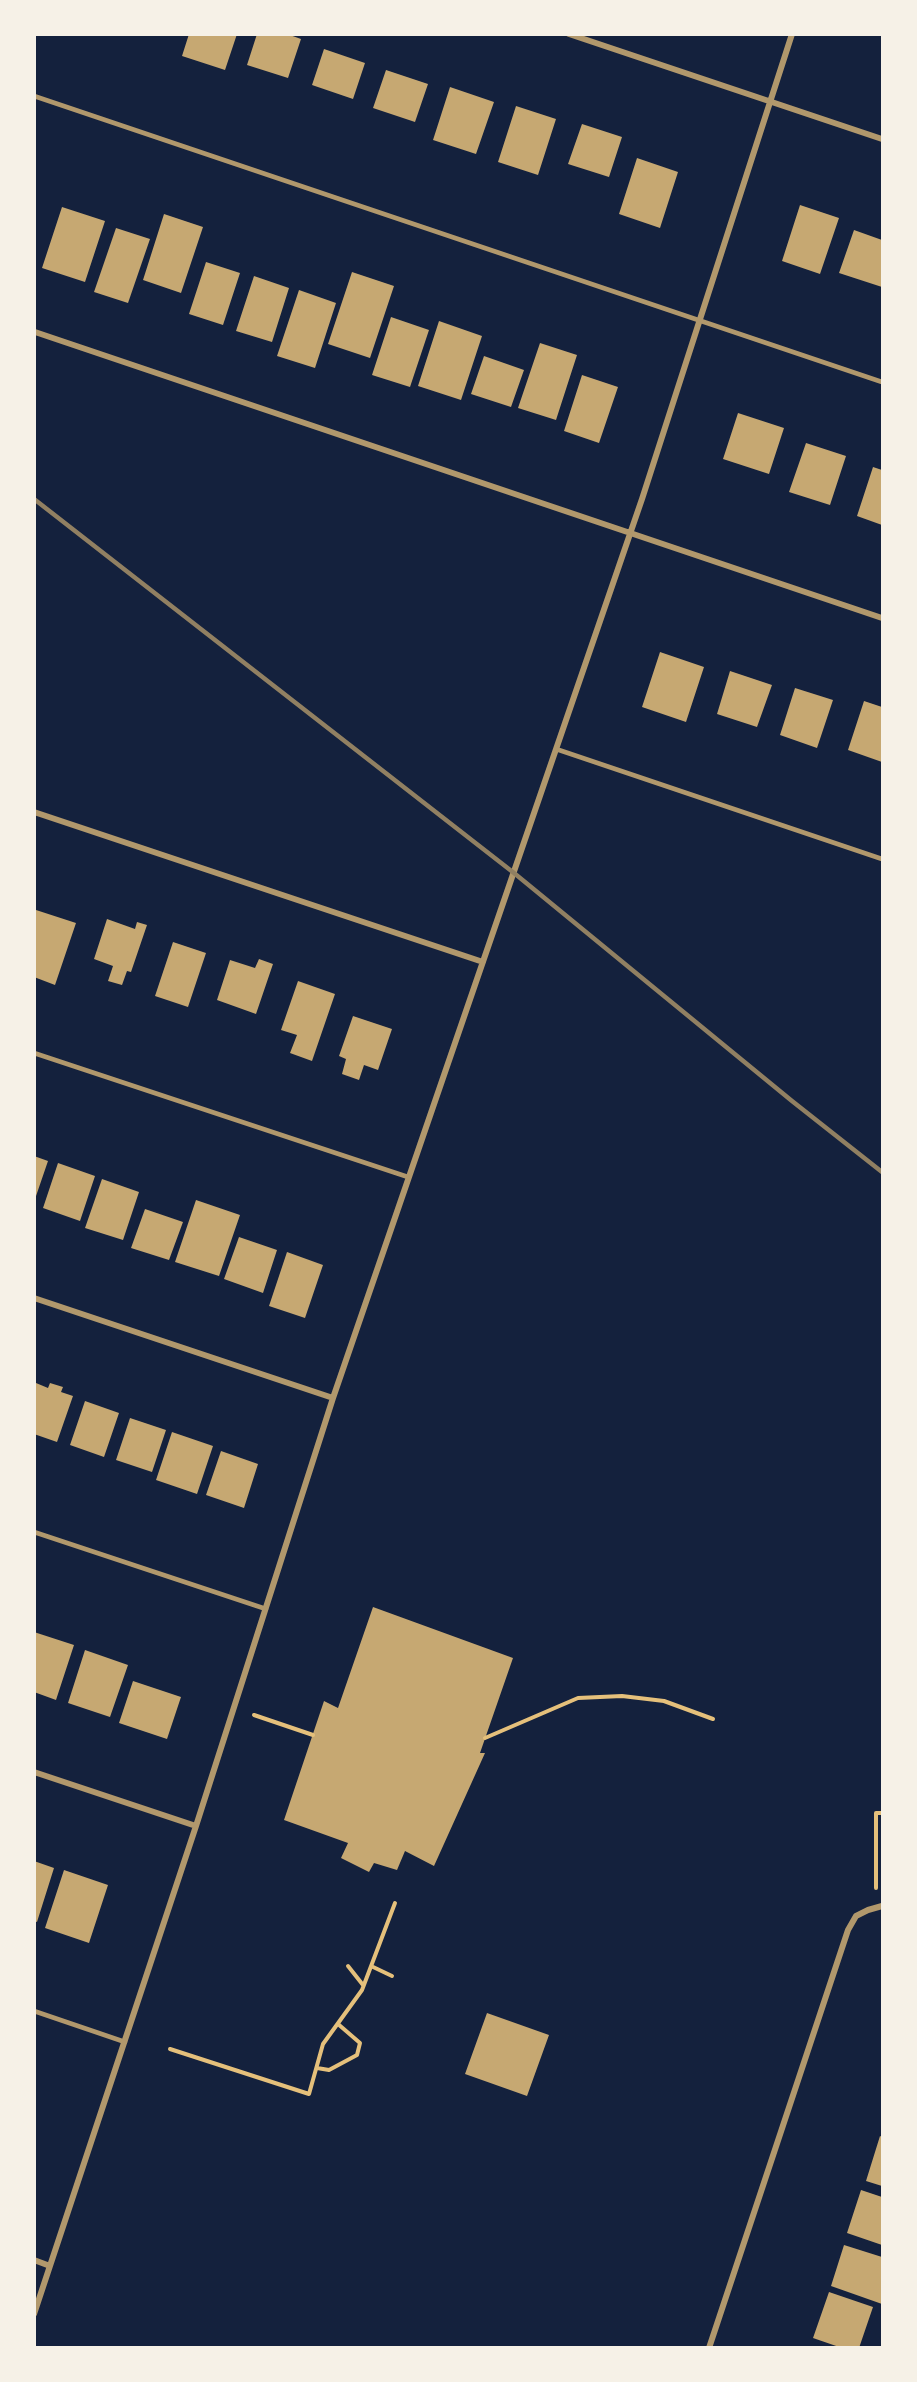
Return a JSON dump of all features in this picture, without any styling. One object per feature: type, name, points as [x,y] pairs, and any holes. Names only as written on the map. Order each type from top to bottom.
[{"type":"street","points":[[569,34],[882,140]]},
{"type":"street","points":[[34,2314],[196,1826],[333,1398],[629,534],[792,34]]},
{"type":"street","points":[[34,332],[882,618]]},
{"type":"street","points":[[34,812],[483,962]]},
{"type":"street","points":[[34,1298],[333,1398]]},
{"type":"street","points":[[34,1772],[196,1826]]},
{"type":"street","points":[[709,2348],[848,1930],[856,1916],[879,1907]]},
{"type":"street","points":[[34,2260],[50,2266]]},
{"type":"lane","points":[[34,96],[882,382]]},
{"type":"lane","points":[[556,749],[882,859]]},
{"type":"lane","points":[[34,1053],[408,1177]]},
{"type":"lane","points":[[34,1532],[266,1609]]},
{"type":"lane","points":[[34,2011],[125,2042]]},
{"type":"path","points":[[485,1738],[578,1698],[622,1696],[664,1701],[713,1719]]},
{"type":"path","points":[[233,1709],[313,1735]]},
{"type":"path","points":[[879,1907],[876,1814],[882,1813]]},
{"type":"path","points":[[170,2049],[309,2094],[323,2044],[363,1985],[395,1903]]},
{"type":"path","points":[[348,1966],[363,1985]]},
{"type":"path","points":[[371,1966],[392,1976]]},
{"type":"path","points":[[317,2067],[328,2070],[357,2055],[360,2043],[338,2024]]},
{"type":"building","points":[[189,34],[237,34],[225,70],[182,56]]},
{"type":"building","points":[[257,34],[287,34],[301,39],[288,78],[247,65]]},
{"type":"building","points":[[324,49],[365,63],[353,99],[312,85]]},
{"type":"building","points":[[386,70],[428,84],[415,122],[373,108]]},
{"type":"building","points":[[450,87],[494,102],[476,154],[433,140]]},
{"type":"building","points":[[516,106],[556,119],[538,175],[498,162]]},
{"type":"building","points":[[582,124],[622,137],[609,177],[568,164]]},
{"type":"building","points":[[637,158],[678,172],[660,228],[619,214]]},
{"type":"building","points":[[800,205],[839,218],[820,274],[782,261]]},
{"type":"building","points":[[62,207],[105,221],[85,282],[42,268]]},
{"type":"building","points":[[164,214],[203,227],[181,293],[143,280]]},
{"type":"building","points":[[116,228],[150,239],[128,303],[94,292]]},
{"type":"building","points":[[854,230],[882,240],[882,287],[839,273]]},
{"type":"building","points":[[206,262],[240,273],[223,325],[189,314]]},
{"type":"building","points":[[352,272],[394,286],[370,358],[328,344]]},
{"type":"building","points":[[254,276],[289,288],[272,342],[236,331]]},
{"type":"building","points":[[299,290],[336,303],[315,368],[277,356]]},
{"type":"building","points":[[391,317],[429,330],[410,387],[372,375]]},
{"type":"building","points":[[439,321],[482,336],[461,400],[418,386]]},
{"type":"building","points":[[540,343],[577,355],[556,420],[518,408]]},
{"type":"building","points":[[484,356],[524,370],[511,407],[471,394]]},
{"type":"building","points":[[582,375],[618,387],[599,443],[564,431]]},
{"type":"building","points":[[738,413],[784,428],[769,474],[723,459]]},
{"type":"building","points":[[806,443],[846,456],[830,505],[789,492]]},
{"type":"building","points":[[873,467],[882,470],[882,525],[857,516]]},
{"type":"building","points":[[660,652],[704,667],[686,722],[642,707]]},
{"type":"building","points":[[730,671],[772,685],[757,727],[717,714]]},
{"type":"building","points":[[795,688],[833,700],[817,748],[780,735]]},
{"type":"building","points":[[864,701],[882,707],[882,762],[848,750]]},
{"type":"building","points":[[36,910],[76,923],[55,985],[34,977],[34,915]]},
{"type":"building","points":[[107,919],[135,929],[137,922],[147,925],[131,972],[127,971],[122,985],[108,981],[113,966],[94,959]]},
{"type":"building","points":[[173,942],[206,953],[188,1007],[155,996]]},
{"type":"building","points":[[259,959],[273,964],[256,1014],[217,1000],[230,960],[255,968]]},
{"type":"building","points":[[298,981],[335,994],[312,1061],[290,1053],[297,1035],[281,1030]]},
{"type":"building","points":[[353,1016],[392,1029],[378,1070],[364,1065],[359,1080],[342,1074],[346,1059],[339,1056]]},
{"type":"building","points":[[34,1156],[48,1161],[35,1199],[34,1199]]},
{"type":"building","points":[[58,1163],[95,1176],[80,1221],[43,1208]]},
{"type":"building","points":[[102,1179],[139,1192],[123,1240],[85,1228]]},
{"type":"building","points":[[196,1200],[240,1215],[219,1276],[175,1262]]},
{"type":"building","points":[[145,1209],[183,1222],[169,1260],[131,1248]]},
{"type":"building","points":[[239,1237],[277,1250],[263,1293],[224,1279]]},
{"type":"building","points":[[287,1252],[323,1265],[305,1318],[269,1306]]},
{"type":"building","points":[[36,1383],[48,1388],[50,1383],[63,1387],[61,1392],[73,1396],[57,1442],[34,1434]]},
{"type":"building","points":[[85,1401],[119,1413],[104,1457],[70,1445]]},
{"type":"building","points":[[130,1418],[166,1430],[152,1472],[116,1460]]},
{"type":"building","points":[[172,1432],[213,1446],[197,1494],[156,1480]]},
{"type":"building","points":[[221,1451],[258,1464],[244,1508],[206,1495]]},
{"type":"building","points":[[373,1607],[513,1658],[480,1753],[485,1753],[434,1866],[405,1851],[397,1870],[374,1863],[369,1872],[341,1858],[348,1843],[284,1820],[324,1701],[338,1708]]},
{"type":"building","points":[[34,1632],[74,1645],[56,1700],[34,1692]]},
{"type":"building","points":[[85,1650],[128,1665],[110,1717],[68,1703]]},
{"type":"building","points":[[133,1681],[181,1697],[167,1739],[119,1723]]},
{"type":"building","points":[[34,1861],[54,1868],[37,1922],[34,1921]]},
{"type":"building","points":[[64,1870],[108,1885],[89,1943],[45,1928]]},
{"type":"building","points":[[487,2013],[549,2035],[527,2096],[465,2074]]},
{"type":"building","points":[[880,2136],[882,2137],[882,2186],[866,2181]]},
{"type":"building","points":[[861,2190],[882,2197],[882,2245],[847,2233]]},
{"type":"building","points":[[844,2245],[882,2257],[882,2304],[831,2286]]},
{"type":"building","points":[[829,2292],[873,2307],[859,2348],[842,2348],[813,2338]]},
{"type":"railway","points":[[34,499],[514,873],[882,1172]]}]
